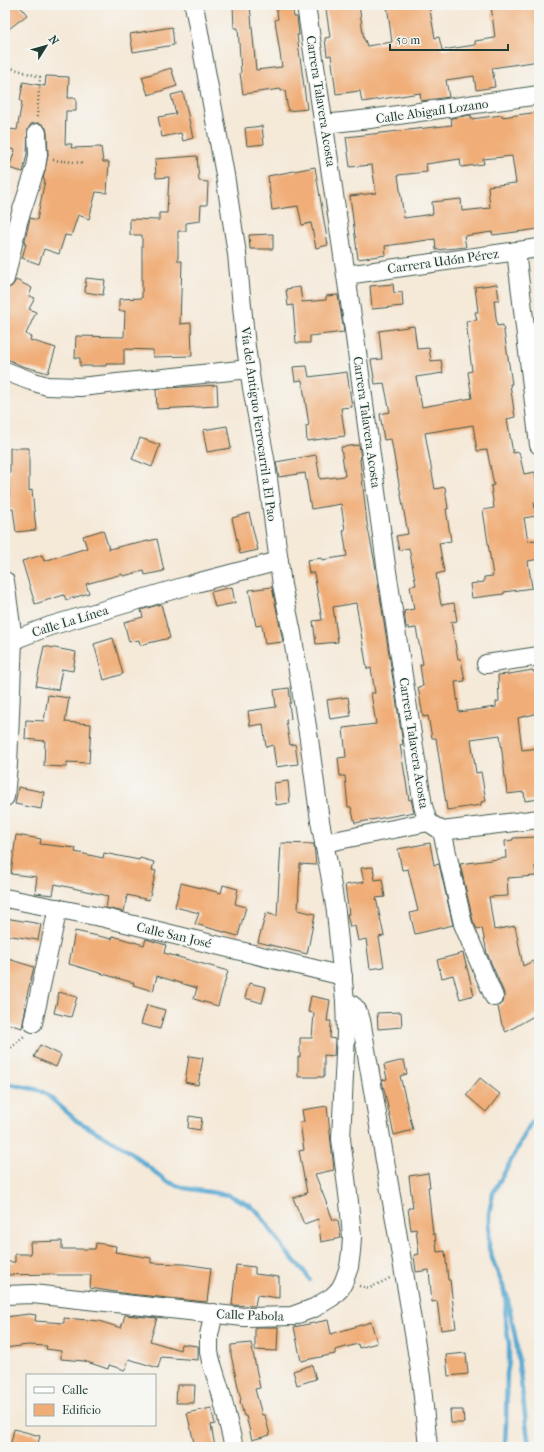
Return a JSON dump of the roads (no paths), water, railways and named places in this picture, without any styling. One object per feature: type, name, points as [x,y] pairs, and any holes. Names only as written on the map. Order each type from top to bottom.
[{"type":"street","name":"Vía del Antiguo Ferrocarril a El Pao","points":[[194,5],[225,175],[237,254],[249,369],[266,464],[271,511],[282,585],[296,652],[320,821],[330,874],[343,976]]},
{"type":"street","name":"Carrera Talavera Acosta","points":[[306,5],[346,275],[386,565],[423,806],[435,827],[463,924],[494,997]]},
{"type":"street","name":"Calle Abigaíl Lozano","points":[[324,124],[539,95]]},
{"type":"street","points":[[5,279],[18,222],[36,167],[37,133]]},
{"type":"street","name":"Carrera Udón Pérez","points":[[346,275],[539,248]]},
{"type":"street","points":[[516,251],[539,445]]},
{"type":"street","points":[[5,371],[47,386],[80,387],[249,369]]},
{"type":"street","name":"Calle La Línea","points":[[13,640],[50,626],[196,583],[279,561]]},
{"type":"street","points":[[5,581],[13,640],[8,764],[5,797]]},
{"type":"street","points":[[486,664],[539,656]]},
{"type":"street","points":[[324,843],[435,827],[539,819]]},
{"type":"street","name":"Calle San José","points":[[5,898],[105,918],[343,976]]},
{"type":"street","points":[[32,1023],[58,908]]},
{"type":"street","name":"Calle Pabola","points":[[5,1295],[32,1294],[244,1317],[292,1316],[304,1313],[332,1297],[343,1284],[349,1267],[352,1237],[340,1125],[346,1033],[343,976]]},
{"type":"street","points":[[345,1001],[352,1004],[357,1010],[361,1020],[404,1271],[420,1377],[428,1447]]},
{"type":"street","points":[[214,1314],[209,1352],[234,1447]]},
{"type":"waterway","points":[[5,1083],[39,1090],[46,1094],[77,1121],[125,1148],[166,1181],[184,1188],[229,1195],[249,1205],[258,1212],[288,1254],[310,1280]]},
{"type":"waterway","points":[[505,1447],[509,1344],[505,1317],[506,1302],[503,1286],[489,1248],[489,1214],[493,1193],[530,1124],[537,1116],[539,1111]]},
{"type":"waterway","points":[[505,1290],[516,1341],[529,1447]]}]
